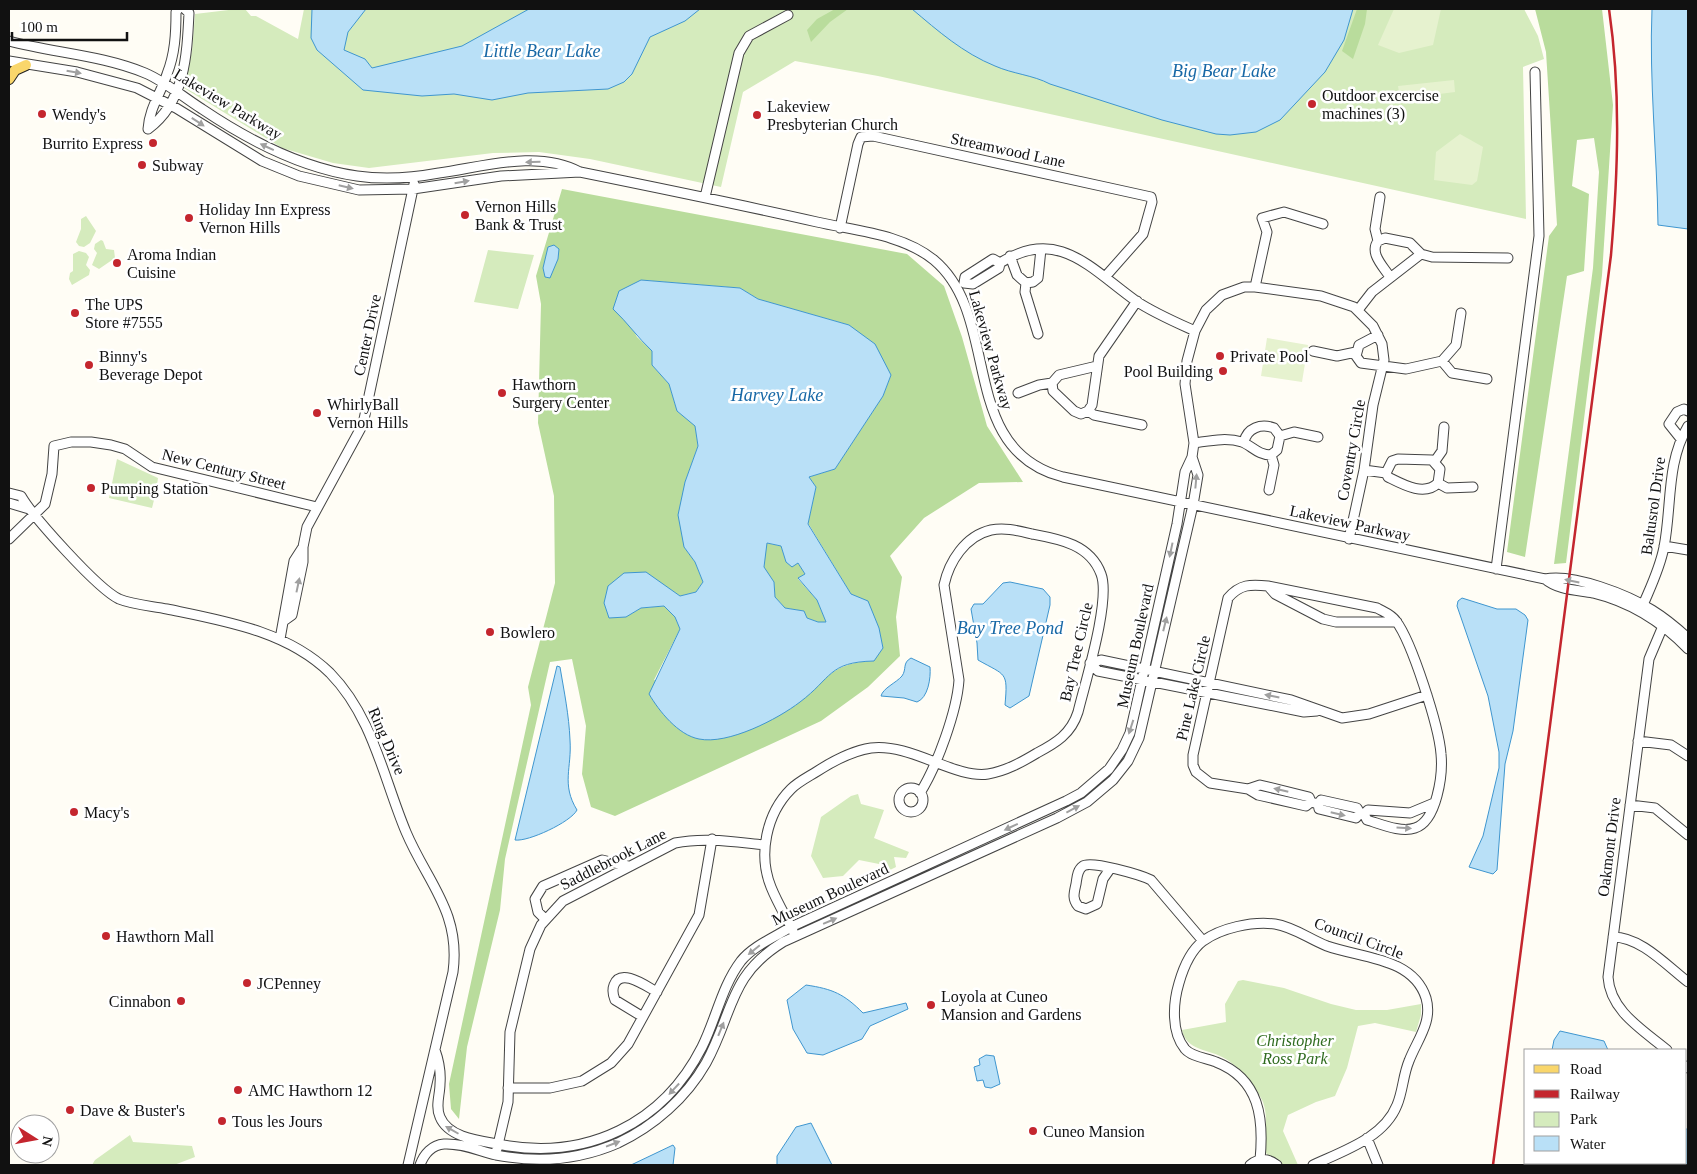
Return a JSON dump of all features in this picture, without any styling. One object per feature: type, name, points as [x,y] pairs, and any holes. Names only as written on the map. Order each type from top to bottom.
[{"type":"main road","points":[[9,79],[15,70],[26,65]]},
{"type":"street","points":[[178,9],[176,12],[173,54],[164,82],[148,119],[148,129],[157,122],[169,106],[183,80],[189,14],[185,9]]},
{"type":"street","points":[[705,197],[739,53],[749,36],[788,14]]},
{"type":"street","name":"Lakeview Parkway","points":[[9,41],[114,63],[164,82],[228,126],[286,156],[346,174],[383,178],[415,176],[500,163],[538,161],[568,165],[580,172]]},
{"type":"street","name":"Lakeview Parkway","points":[[9,61],[77,72],[137,88],[156,97],[258,159],[299,176],[359,190],[413,189],[501,176],[580,172],[705,197],[908,244],[937,263],[961,286],[992,412],[998,425],[1018,452],[1030,461],[1058,476],[1496,569],[1545,579],[1554,577],[1594,586],[1643,606],[1667,621],[1688,638]]},
{"type":"street","points":[[1496,569],[1539,236],[1535,72]]},
{"type":"street","name":"Streamwood Lane","points":[[840,228],[858,144],[861,137],[865,135],[1144,194],[1150,197],[1152,202],[1143,234],[1105,277]]},
{"type":"street","name":"Center Drive","points":[[280,639],[285,620],[283,614],[294,561],[303,547],[308,526],[317,507],[363,424],[415,176]]},
{"type":"street","points":[[1378,241],[1375,229],[1380,197]]},
{"type":"street","points":[[1255,287],[1267,238],[1262,218],[1284,212],[1323,224]]},
{"type":"street","points":[[1390,277],[1375,253],[1374,248],[1378,241],[1384,238],[1410,243],[1421,254],[1432,256],[1508,258]]},
{"type":"street","points":[[1010,256],[1017,275],[1026,282],[1033,282],[1038,278],[1041,249]]},
{"type":"street","points":[[961,286],[965,277],[993,259],[1000,263],[1019,252],[1041,249],[1061,251],[1079,258],[1137,301],[1195,331]]},
{"type":"street","points":[[1358,310],[1372,292],[1421,254]]},
{"type":"street","points":[[1026,282],[1024,292],[1038,334]]},
{"type":"street","name":"Coventry Circle","points":[[1180,502],[1194,443],[1185,384],[1187,361],[1195,331],[1206,310],[1222,295],[1244,287],[1321,296],[1358,310],[1367,317],[1378,335],[1383,351],[1383,367],[1373,405],[1364,470],[1349,538]]},
{"type":"street","points":[[1052,383],[1053,390],[1074,411],[1081,414],[1088,411],[1092,405],[1099,356],[1137,301]]},
{"type":"street","points":[[1356,352],[1362,363],[1383,367],[1406,369],[1442,361],[1456,344],[1461,312]]},
{"type":"street","points":[[1356,352],[1359,345],[1378,335]]},
{"type":"street","points":[[1313,351],[1337,356],[1356,352]]},
{"type":"street","points":[[1442,361],[1452,373],[1488,379]]},
{"type":"street","points":[[1018,393],[1039,385],[1052,383],[1059,376],[1097,366]]},
{"type":"street","name":"Baltusrol Drive","points":[[1681,439],[1669,424],[1677,412],[1684,409],[1688,411]]},
{"type":"street","points":[[1088,411],[1094,415],[1142,424]]},
{"type":"street","points":[[1244,442],[1248,433],[1260,426],[1274,428],[1280,436],[1277,450],[1271,455]]},
{"type":"street","name":"Baltusrol Drive","points":[[1643,606],[1658,570],[1664,546],[1671,476],[1681,439],[1688,426]]},
{"type":"street","points":[[1435,461],[1442,452],[1444,427]]},
{"type":"street","points":[[1280,436],[1294,432],[1318,437]]},
{"type":"street","points":[[1194,443],[1219,439],[1244,442],[1255,451],[1271,455]]},
{"type":"street","name":"New Century Street","points":[[31,512],[45,504],[52,474],[54,446],[84,442],[126,449],[152,467],[317,507]]},
{"type":"street","points":[[1269,490],[1274,465],[1271,455]]},
{"type":"street","name":"Coventry Circle","points":[[1192,457],[1198,475],[1193,505]]},
{"type":"street","points":[[1386,473],[1392,461],[1398,459],[1435,461]]},
{"type":"street","points":[[1435,461],[1440,469],[1438,483]]},
{"type":"street","points":[[1364,470],[1386,473],[1388,477],[1412,488],[1428,488],[1438,483]]},
{"type":"street","points":[[1438,483],[1447,488],[1474,487]]},
{"type":"street","name":"Ring Drive","points":[[9,493],[21,496],[31,512],[96,580],[116,597],[260,631],[280,639],[313,659],[330,674],[355,704],[375,745],[414,852],[440,893],[452,927],[454,962],[408,1165]]},
{"type":"street","name":"Museum Boulevard","points":[[435,1050],[439,1063],[440,1083],[437,1107],[444,1126],[461,1135],[526,1149],[550,1150],[585,1144],[605,1138],[648,1113],[678,1085],[690,1069],[703,1046],[730,978],[742,959],[791,927],[1081,793],[1109,769],[1122,750],[1136,710],[1180,502]]},
{"type":"street","name":"Ring Drive","points":[[9,503],[31,512]]},
{"type":"street","name":"Museum Boulevard","points":[[420,1165],[430,1150],[444,1144],[463,1146],[522,1159],[566,1158],[617,1143],[660,1117],[677,1101],[706,1063],[738,987],[748,970],[765,953],[796,936],[1088,802],[1113,780],[1128,761],[1139,738],[1193,505]]},
{"type":"street","points":[[9,539],[31,512]]},
{"type":"street","name":"Bay Tree Circle","points":[[796,936],[771,887],[767,874],[765,845],[770,824],[779,804],[791,789],[839,758],[871,748],[891,748],[973,773],[987,774],[1008,768],[1050,747],[1067,734],[1074,724],[1090,663],[1103,599],[1102,576],[1094,560],[1082,549],[1065,541],[1008,529],[990,530],[974,538],[954,558],[947,571],[944,585],[959,680],[954,712],[935,761]]},
{"type":"street","points":[[1664,546],[1688,550]]},
{"type":"street","name":"Lakeview Parkway","points":[[1545,579],[1552,585],[1613,599],[1648,615],[1688,649]]},
{"type":"street","name":"Pine Lake Circle","points":[[1253,584],[1268,586],[1377,608],[1391,615],[1397,622],[1427,695],[1442,753],[1440,777],[1432,814],[1424,824],[1414,829],[1402,829],[1367,820],[1357,808],[1321,800],[1314,803],[1309,797],[1260,785],[1248,789],[1210,783],[1196,772],[1193,765],[1193,755],[1228,598],[1240,586],[1253,584]]},
{"type":"street","points":[[1268,586],[1275,594],[1323,619],[1336,622],[1397,622]]},
{"type":"street","name":"Oakmont Drive","points":[[1663,626],[1649,659],[1608,977],[1609,992],[1621,1010],[1666,1049]]},
{"type":"street","points":[[1208,689],[1152,682],[1098,671],[1090,663],[1101,660],[1154,672],[1208,689],[1304,712],[1318,711],[1342,718],[1369,714],[1427,695]]},
{"type":"street","points":[[1638,741],[1671,745],[1688,756]]},
{"type":"street","points":[[920,792],[935,761]]},
{"type":"street","name":"Pine Lake Circle","points":[[1362,814],[1368,810],[1410,813],[1434,804]]},
{"type":"street","points":[[1630,804],[1655,808],[1688,835]]},
{"type":"street","name":"Saddlebrook Lane","points":[[495,1154],[508,1102],[510,1032],[530,949],[545,920],[563,901],[675,842],[692,839],[712,839],[765,845]]},
{"type":"street","points":[[508,1088],[550,1088],[582,1081],[602,1070],[620,1054],[643,1017],[699,915],[712,839]]},
{"type":"street","points":[[545,920],[538,912],[535,900],[544,886],[602,860],[628,866]]},
{"type":"street","points":[[1110,869],[1103,879],[1097,904],[1086,910],[1078,906],[1074,895],[1081,867],[1093,864],[1140,874],[1151,880],[1203,941]]},
{"type":"street","name":"Council Circle","points":[[1260,1160],[1262,1124],[1259,1106],[1246,1083],[1227,1067],[1186,1050],[1178,1037],[1175,1021],[1178,984],[1189,958],[1203,941],[1228,929],[1251,924],[1274,924],[1291,928],[1326,945],[1396,965],[1415,978],[1424,992],[1427,1003],[1428,1016],[1423,1034],[1409,1062],[1397,1105],[1385,1125],[1367,1138],[1313,1165]]},
{"type":"street","points":[[1613,937],[1629,939],[1638,944],[1688,982]]},
{"type":"street","points":[[643,1017],[615,1000],[613,987],[616,980],[623,977],[630,978],[657,992]]},
{"type":"street","points":[[1367,1138],[1378,1165]]},
{"type":"street","points":[[1250,1165],[1260,1160],[1272,1161],[1277,1165]]},
{"type":"green space","points":[[245,9],[251,16],[256,16],[298,39],[304,9],[1524,9],[1538,36],[1544,59],[1523,67],[1526,219],[878,76],[795,61],[743,92],[721,187],[590,159],[539,152],[493,153],[369,168],[333,163],[282,148],[184,88],[192,51],[195,14]]},
{"type":"green space","points":[[835,9],[848,9],[830,22],[811,42],[807,30],[817,19]]},
{"type":"green space","points":[[1357,9],[1367,9],[1365,24],[1353,59],[1342,51]]},
{"type":"green space","points":[[1394,9],[1441,9],[1433,45],[1399,53],[1378,45]]},
{"type":"green space","points":[[1535,9],[1602,9],[1613,105],[1602,275],[1566,563],[1554,564],[1593,268],[1599,172],[1594,138],[1577,140],[1572,186],[1589,194],[1584,271],[1567,276],[1525,557],[1507,552],[1549,236],[1557,225],[1546,52]]},
{"type":"green space","points":[[1454,80],[1455,92],[1400,99],[1398,86]]},
{"type":"green space","points":[[1460,134],[1483,147],[1477,181],[1472,185],[1434,180],[1436,152]]},
{"type":"green space","points":[[562,189],[907,254],[944,286],[962,337],[987,426],[1023,482],[979,483],[924,518],[890,556],[902,577],[896,617],[900,656],[868,687],[821,721],[615,816],[591,807],[582,774],[586,726],[572,659],[550,662],[505,859],[500,910],[467,1047],[459,1119],[451,1109],[449,1084],[531,705],[528,687],[555,583],[554,496],[538,423],[541,304],[536,276]],"holes":[[[641,280],[740,288],[758,299],[849,325],[891,375],[883,396],[835,469],[809,477],[816,487],[808,523],[851,594],[874,661],[850,664],[841,668],[825,678],[800,702],[654,680],[680,629],[675,617],[664,606],[641,608],[626,617],[667,588],[680,596],[696,592],[703,582],[695,562],[684,547],[685,482],[698,446],[695,425],[677,411],[669,384],[652,365],[652,351],[637,337],[630,324]]]},
{"type":"green space","points":[[86,216],[96,231],[90,243],[84,247],[79,246],[76,242],[81,229],[81,219]]},
{"type":"green space","points":[[101,240],[106,249],[114,250],[115,258],[99,269],[92,265],[97,253],[94,249],[95,244]]},
{"type":"green space","points":[[488,250],[534,255],[518,309],[474,302]]},
{"type":"green space","points":[[79,251],[86,253],[89,257],[86,265],[90,270],[89,275],[72,285],[69,279],[70,273],[73,271],[73,254]]},
{"type":"green space","points":[[1267,338],[1308,345],[1302,382],[1261,376]]},
{"type":"green space","points":[[117,459],[158,478],[157,485],[154,485],[152,493],[155,496],[152,508],[109,498]]},
{"type":"green space","points":[[766,543],[781,546],[786,562],[798,563],[805,574],[798,579],[817,600],[826,622],[818,622],[807,618],[804,611],[785,608],[775,597],[774,582],[764,567]]},
{"type":"green space","points":[[858,794],[861,804],[884,810],[874,838],[909,852],[906,858],[894,857],[896,867],[886,872],[884,865],[859,860],[843,876],[823,878],[811,856],[821,817],[851,796]]},
{"type":"green space","name":"Christopher Ross Park","points":[[1243,980],[1284,988],[1331,1004],[1356,1010],[1387,1010],[1421,1004],[1421,1015],[1416,1032],[1375,1023],[1358,1026],[1347,1068],[1335,1096],[1316,1102],[1288,1115],[1283,1131],[1298,1165],[1278,1165],[1266,1153],[1265,1108],[1256,1089],[1246,1076],[1228,1060],[1192,1045],[1184,1037],[1182,1030],[1226,1022],[1225,1004],[1238,981]]},
{"type":"green space","points":[[130,1135],[133,1142],[192,1146],[195,1157],[174,1165],[92,1165],[95,1160]]},
{"type":"water","name":"Little Bear Lake","points":[[312,9],[366,9],[348,32],[344,50],[365,59],[372,68],[462,46],[529,9],[700,9],[685,21],[650,37],[632,74],[624,82],[608,89],[528,93],[492,100],[454,94],[422,96],[363,90],[317,50],[311,38]]},
{"type":"water","name":"Big Bear Lake","points":[[912,9],[1353,9],[1344,40],[1325,72],[1280,120],[1256,132],[1230,135],[1216,134],[1162,120],[995,66],[972,55]]},
{"type":"water","points":[[1652,9],[1688,9],[1688,229],[1658,225],[1651,36]]},
{"type":"water","points":[[554,245],[559,249],[558,259],[550,278],[545,277],[543,268],[548,247]]},
{"type":"water","name":"Harvey Lake","points":[[641,280],[740,288],[758,299],[849,325],[875,344],[891,375],[883,396],[835,469],[809,477],[816,487],[808,524],[851,594],[868,601],[879,628],[883,648],[874,661],[848,664],[839,668],[800,702],[779,716],[752,729],[724,738],[699,739],[684,733],[664,715],[649,694],[680,629],[675,617],[664,606],[641,608],[626,617],[609,618],[604,603],[608,586],[624,573],[646,572],[680,596],[696,592],[703,582],[695,562],[684,547],[678,515],[685,482],[698,446],[695,426],[677,411],[669,384],[652,365],[652,351],[613,309],[619,291]],"holes":[[[767,543],[781,546],[786,562],[792,567],[798,563],[805,574],[798,578],[817,600],[826,622],[818,622],[807,618],[804,611],[785,608],[775,597],[774,582],[764,567]]]},
{"type":"water","name":"Bay Tree Pond","points":[[1010,582],[1043,589],[1050,597],[1050,605],[1029,696],[1010,708],[1005,705],[1006,686],[1003,676],[1000,672],[978,660],[971,609],[974,604],[983,604],[1003,583]]},
{"type":"water","points":[[1462,598],[1497,609],[1516,609],[1525,615],[1528,620],[1513,731],[1505,764],[1497,870],[1493,874],[1469,867],[1483,836],[1499,768],[1499,752],[1488,696],[1457,606],[1458,601]]},
{"type":"water","points":[[911,658],[930,667],[929,682],[921,700],[917,702],[904,698],[881,696],[884,690],[902,676],[906,662]]},
{"type":"water","points":[[557,666],[560,667],[569,721],[569,792],[577,810],[567,820],[539,835],[515,840]]},
{"type":"water","points":[[806,985],[838,993],[863,1013],[906,1003],[908,1009],[870,1026],[862,1039],[823,1055],[807,1053],[793,1029],[787,1000]]},
{"type":"water","points":[[1560,1031],[1604,1041],[1608,1049],[1552,1049],[1554,1040]]},
{"type":"water","points":[[986,1055],[994,1056],[1000,1084],[991,1088],[985,1087],[983,1080],[977,1081],[974,1067],[980,1065],[979,1059]]},
{"type":"water","points":[[811,1123],[832,1165],[777,1165],[777,1156],[796,1127]]},
{"type":"water","points":[[1688,1129],[1688,1164],[1553,1165],[1548,1164],[1687,1164]]},
{"type":"water","points":[[673,1145],[675,1148],[673,1165],[631,1165]]},
{"type":"railway","points":[[1493,1165],[1611,255],[1617,163],[1617,101],[1609,9]]},
{"type":"place","name":"Outdoor excercise machines (3)","points":[[1312,104]]},
{"type":"place","name":"Wendy's","points":[[42,114]]},
{"type":"place","name":"Lakeview Presbyterian Church","points":[[757,115]]},
{"type":"place","name":"Burrito Express","points":[[153,143]]},
{"type":"place","name":"Subway","points":[[142,165]]},
{"type":"place","name":"Vernon Hills Bank & Trust","points":[[465,215]]},
{"type":"place","name":"Holiday Inn Express Vernon Hills","points":[[189,218]]},
{"type":"place","name":"Aroma Indian Cuisine","points":[[117,263]]},
{"type":"place","name":"The UPS Store #7555","points":[[75,313]]},
{"type":"place","name":"Private Pool","points":[[1220,356]]},
{"type":"place","name":"Binny's Beverage Depot","points":[[89,365]]},
{"type":"place","name":"Pool Building","points":[[1223,371]]},
{"type":"place","name":"Hawthorn Surgery Center","points":[[502,393]]},
{"type":"place","name":"WhirlyBall Vernon Hills","points":[[317,413]]},
{"type":"place","name":"Pumping Station","points":[[91,488]]},
{"type":"place","name":"Bowlero","points":[[490,632]]},
{"type":"place","name":"Macy's","points":[[74,812]]},
{"type":"place","name":"Hawthorn Mall","points":[[106,936]]},
{"type":"place","name":"JCPenney","points":[[247,983]]},
{"type":"place","name":"Cinnabon","points":[[181,1001]]},
{"type":"place","name":"Loyola at Cuneo Mansion and Gardens","points":[[931,1005]]},
{"type":"place","name":"AMC Hawthorn 12","points":[[238,1090]]},
{"type":"place","name":"Dave & Buster's","points":[[70,1110]]},
{"type":"place","name":"Tous les Jours","points":[[222,1121]]},
{"type":"place","name":"Cuneo Mansion","points":[[1033,1131]]}]
